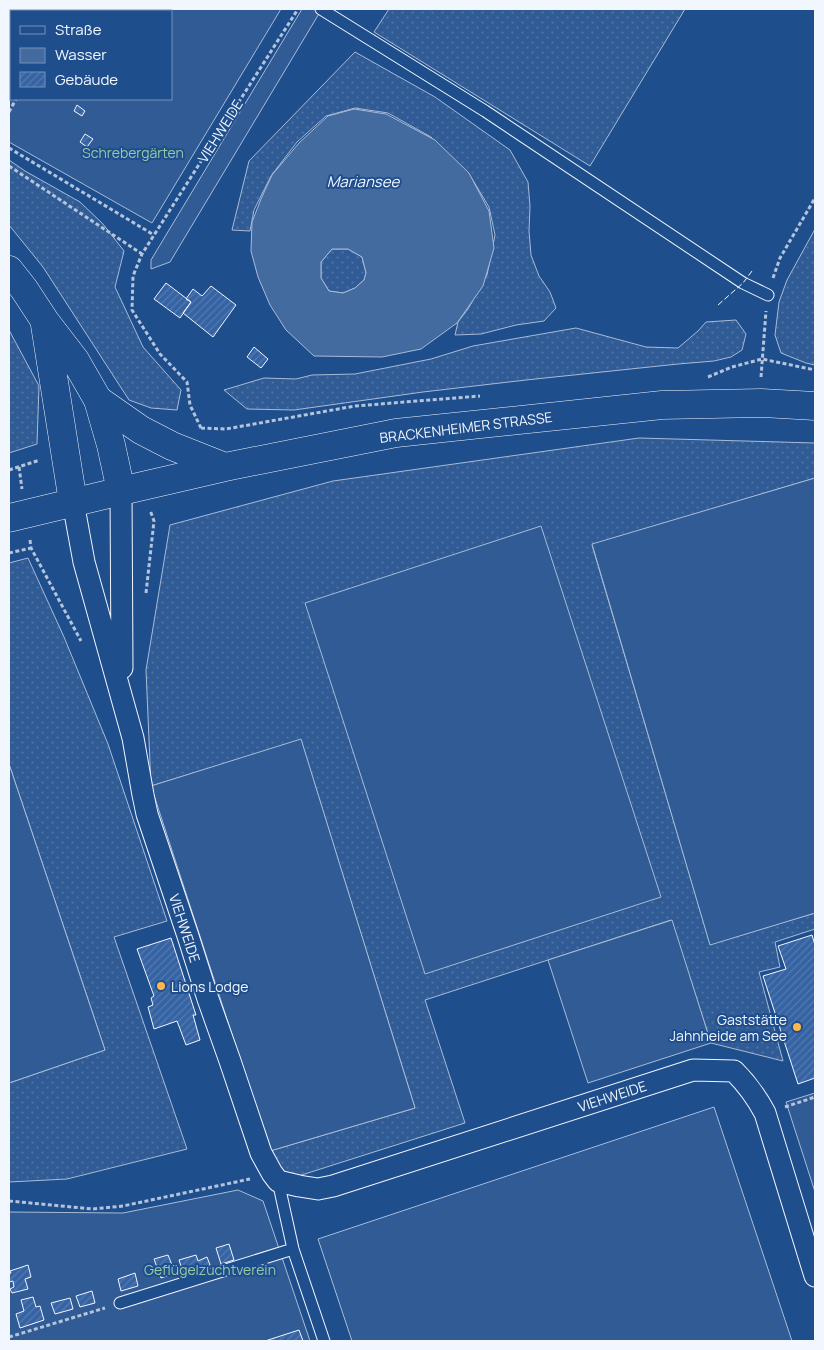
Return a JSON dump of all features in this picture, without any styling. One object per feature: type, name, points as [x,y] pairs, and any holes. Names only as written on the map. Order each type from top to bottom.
[{"type":"main road","points":[[9,270],[75,360],[98,400],[111,445],[121,491]]},
{"type":"main road","points":[[45,321],[73,502]]},
{"type":"main road","points":[[98,400],[141,430],[172,446],[225,467]]},
{"type":"main road","name":"BRACKENHEIMER STRASSE","points":[[9,518],[225,467],[396,433],[662,405],[761,403],[815,406]]},
{"type":"street","name":"VIEHWEIDE","points":[[121,491],[122,696]]},
{"type":"street","name":"VIEHWEIDE","points":[[73,502],[84,562],[133,738],[148,814],[260,1153],[275,1177],[299,1186],[318,1189],[333,1186],[693,1070],[734,1072],[748,1084],[765,1113],[815,1276]]},
{"type":"lane","points":[[322,9],[486,111],[743,282],[768,295]]},
{"type":"lane","name":"VIEHWEIDE","points":[[275,1177],[293,1249],[324,1341]]},
{"type":"lane","points":[[120,1303],[293,1249]]},
{"type":"path","name":"VIEHWEIDE","points":[[201,428],[190,404],[187,382],[160,354],[132,310],[133,276],[142,254],[298,9]]},
{"type":"path","points":[[9,112],[15,100]]},
{"type":"path","points":[[9,148],[154,235]]},
{"type":"path","points":[[9,166],[142,254]]},
{"type":"path","points":[[762,359],[815,370]]},
{"type":"path","points":[[9,553],[31,548]]},
{"type":"path","points":[[765,1113],[815,1097]]},
{"type":"path","points":[[9,1201],[93,1209],[123,1206],[218,1186],[275,1177]]},
{"type":"path","points":[[9,1337],[120,1303]]},
{"type":"shaded area","name":"Schrebergärten","points":[[9,9],[281,9],[152,223],[9,142]]},
{"type":"shaded area","points":[[302,9],[315,9],[320,12],[170,262],[151,269],[151,260]]},
{"type":"shaded area","points":[[389,9],[685,9],[590,166],[374,32]]},
{"type":"shaded area","points":[[355,52],[435,97],[510,150],[528,182],[531,255],[539,276],[550,292],[556,308],[544,321],[516,325],[481,334],[455,335],[458,322],[468,309],[487,275],[495,235],[489,207],[471,177],[431,137],[388,113],[355,108],[326,116],[297,142],[271,176],[254,210],[250,231],[232,230],[249,161]]},
{"type":"shaded area","points":[[9,160],[80,202],[103,224],[124,251],[115,287],[143,347],[181,390],[177,410],[151,408],[129,400],[43,267],[9,225]]},
{"type":"shaded area","points":[[815,229],[815,365],[781,353],[775,335],[779,302],[787,280]]},
{"type":"shaded area","points":[[332,249],[348,249],[362,257],[366,273],[364,280],[355,288],[343,293],[329,291],[321,278],[321,262]]},
{"type":"shaded area","points":[[736,320],[746,334],[742,350],[731,357],[714,361],[423,392],[294,410],[247,409],[224,390],[264,378],[296,379],[312,375],[355,374],[431,359],[473,346],[576,328],[646,347],[678,348],[706,322]]},
{"type":"shaded area","points":[[9,330],[39,386],[37,444],[9,453]]},
{"type":"shaded area","points":[[639,438],[815,443],[815,478],[592,545],[710,944],[815,913],[815,929],[775,942],[780,967],[759,972],[783,1061],[711,1043],[671,920],[425,1000],[465,1123],[289,1179],[270,1151],[415,1108],[301,740],[151,786],[146,670],[170,525],[333,481]]},
{"type":"shaded area","points":[[815,478],[815,913],[710,945],[592,544]]},
{"type":"shaded area","points":[[541,526],[661,897],[425,974],[305,603]]},
{"type":"shaded area","points":[[28,558],[64,637],[108,744],[167,921],[114,937],[187,1149],[67,1179],[9,1182],[9,1083],[105,1050],[9,764],[9,563]]},
{"type":"shaded area","points":[[301,739],[415,1108],[270,1151],[151,786]]},
{"type":"shaded area","points":[[9,764],[105,1050],[9,1083]]},
{"type":"shaded area","points":[[672,920],[711,1043],[588,1083],[548,960]]},
{"type":"shaded area","points":[[815,1093],[815,1192],[786,1102]]},
{"type":"shaded area","points":[[714,1107],[792,1341],[352,1341],[318,1239]]},
{"type":"shaded area","name":"Geflügelzuchtverein","points":[[238,1190],[263,1201],[310,1341],[9,1341],[9,1212],[123,1213]]},
{"type":"water","name":"Mariansee","points":[[354,109],[386,114],[435,140],[469,173],[489,211],[494,248],[483,286],[457,323],[421,349],[382,357],[314,356],[286,330],[270,305],[258,277],[251,251],[252,222],[261,199],[272,175],[299,143],[328,116]],"holes":[[[332,249],[348,249],[362,257],[366,273],[364,280],[355,288],[343,293],[329,291],[321,278],[321,262]]]},
{"type":"building","points":[[77,105],[85,111],[82,116],[74,111]]},
{"type":"building","points":[[85,134],[93,139],[87,147],[80,142]]},
{"type":"building","points":[[166,283],[191,302],[180,318],[154,299]]},
{"type":"building","points":[[211,286],[236,305],[213,337],[183,313],[191,302],[186,299],[193,289],[202,296]]},
{"type":"building","points":[[254,347],[268,359],[261,368],[247,357]]},
{"type":"building","name":"Gaststätte Jahnheide am See","points":[[812,935],[815,945],[815,1078],[798,1084],[763,976],[786,969],[778,946]]},
{"type":"building","points":[[171,938],[196,1015],[193,1015],[200,1040],[186,1045],[177,1021],[154,1029],[148,1007],[153,1005],[151,998],[154,996],[137,949]]},
{"type":"building","points":[[229,1244],[234,1260],[221,1264],[216,1248]]},
{"type":"building","points":[[168,1255],[172,1265],[175,1264],[178,1272],[161,1278],[154,1259]]},
{"type":"building","points":[[196,1255],[198,1261],[207,1257],[210,1265],[184,1275],[179,1260]]},
{"type":"building","points":[[28,1265],[31,1277],[25,1279],[28,1289],[12,1293],[10,1289],[14,1287],[13,1281],[9,1282],[10,1271]]},
{"type":"building","points":[[135,1273],[138,1286],[121,1291],[118,1279]]},
{"type":"building","points":[[92,1291],[95,1303],[80,1307],[76,1296]]},
{"type":"building","points":[[33,1297],[36,1307],[40,1306],[44,1320],[20,1328],[16,1314],[24,1311],[21,1300]]},
{"type":"building","points":[[70,1298],[73,1309],[55,1314],[51,1303]]},
{"type":"building","points":[[299,1330],[303,1341],[265,1341]]},
{"type":"fence","points":[[718,305],[743,283],[752,271]]},
{"type":"place","name":"Lions Lodge","points":[[161,986]]},
{"type":"place","name":"Gaststätte Jahnheide am See","points":[[797,1027]]}]
